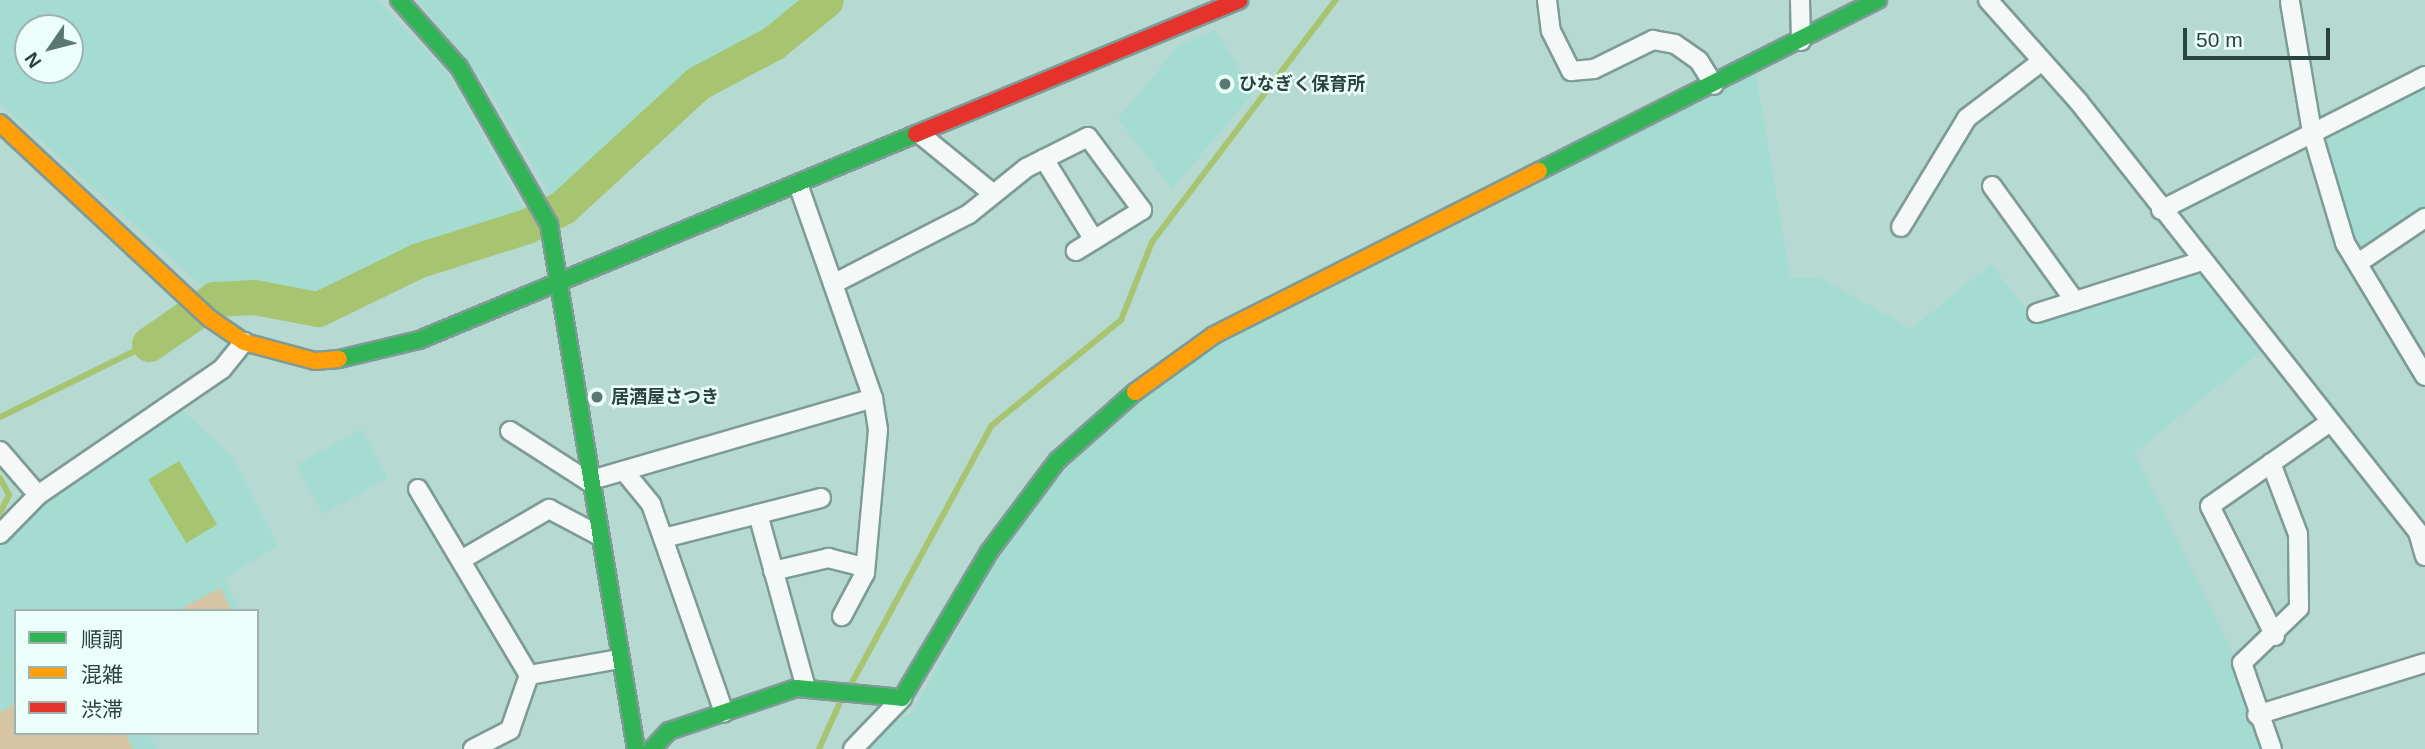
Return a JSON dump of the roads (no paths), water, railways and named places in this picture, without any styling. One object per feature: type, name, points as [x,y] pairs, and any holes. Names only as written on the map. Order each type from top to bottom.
[{"type":"street","points":[[400,0],[459,67],[549,224],[563,279],[588,481],[636,749]]},
{"type":"street","points":[[0,123],[208,317],[244,342],[315,361],[358,358],[419,340],[921,135],[1239,0]]},
{"type":"street","points":[[1547,0],[1551,31],[1571,71],[1594,69],[1653,40],[1675,44],[1699,61],[1714,85]]},
{"type":"street","points":[[1800,0],[1801,41]]},
{"type":"street","points":[[853,749],[902,698],[989,552],[1049,471],[1126,398],[1214,335],[1878,0]]},
{"type":"street","points":[[1988,0],[2042,61],[2199,262],[2421,531],[2425,555]]},
{"type":"street","points":[[2290,2],[2312,132],[2345,243],[2425,376]]},
{"type":"street","points":[[1901,227],[1967,118],[2042,61]]},
{"type":"street","points":[[2161,210],[2425,76]]},
{"type":"street","points":[[921,135],[991,192]]},
{"type":"street","points":[[833,284],[969,214],[991,192],[1044,159],[1088,137],[1142,210],[1076,251]]},
{"type":"street","points":[[1044,159],[1094,240]]},
{"type":"street","points":[[799,184],[873,398],[878,430],[865,567],[842,616]]},
{"type":"street","points":[[1992,186],[2075,301]]},
{"type":"street","points":[[2358,263],[2425,218]]},
{"type":"street","points":[[2037,313],[2199,262]]},
{"type":"street","points":[[0,534],[38,495],[170,408],[222,369],[244,342]]},
{"type":"street","points":[[510,431],[588,481],[873,398]]},
{"type":"street","points":[[2275,636],[2210,506],[2330,422]]},
{"type":"street","points":[[0,451],[38,495]]},
{"type":"street","points":[[2271,463],[2298,546],[2299,608],[2275,636],[2242,663],[2257,715],[2272,749]]},
{"type":"street","points":[[624,471],[651,504],[724,713]]},
{"type":"street","points":[[418,489],[529,675],[510,730],[473,749]]},
{"type":"street","points":[[664,538],[821,498]]},
{"type":"street","points":[[461,561],[549,509],[598,535]]},
{"type":"street","points":[[758,514],[806,688]]},
{"type":"street","points":[[773,571],[828,558],[865,567]]},
{"type":"street","points":[[529,675],[620,659]]},
{"type":"street","points":[[2257,715],[2425,663]]},
{"type":"street","points":[[653,749],[669,731],[806,688],[848,689],[902,698]]},
{"type":"waterway","points":[[149,344],[214,299],[254,297],[318,309],[419,260],[527,226],[563,207],[698,83],[773,43],[826,0]]},
{"type":"waterway","points":[[849,688],[991,426],[1121,320],[1152,242],[1336,0]]},
{"type":"waterway","points":[[0,417],[149,344]]},
{"type":"waterway","points":[[0,478],[9,495],[0,513]]},
{"type":"waterway","points":[[819,749],[841,700]]},
{"type":"place","name":"ひなぎく保育所","points":[[1225,84]]},
{"type":"place","name":"居酒屋さつき","points":[[597,397]]}]
